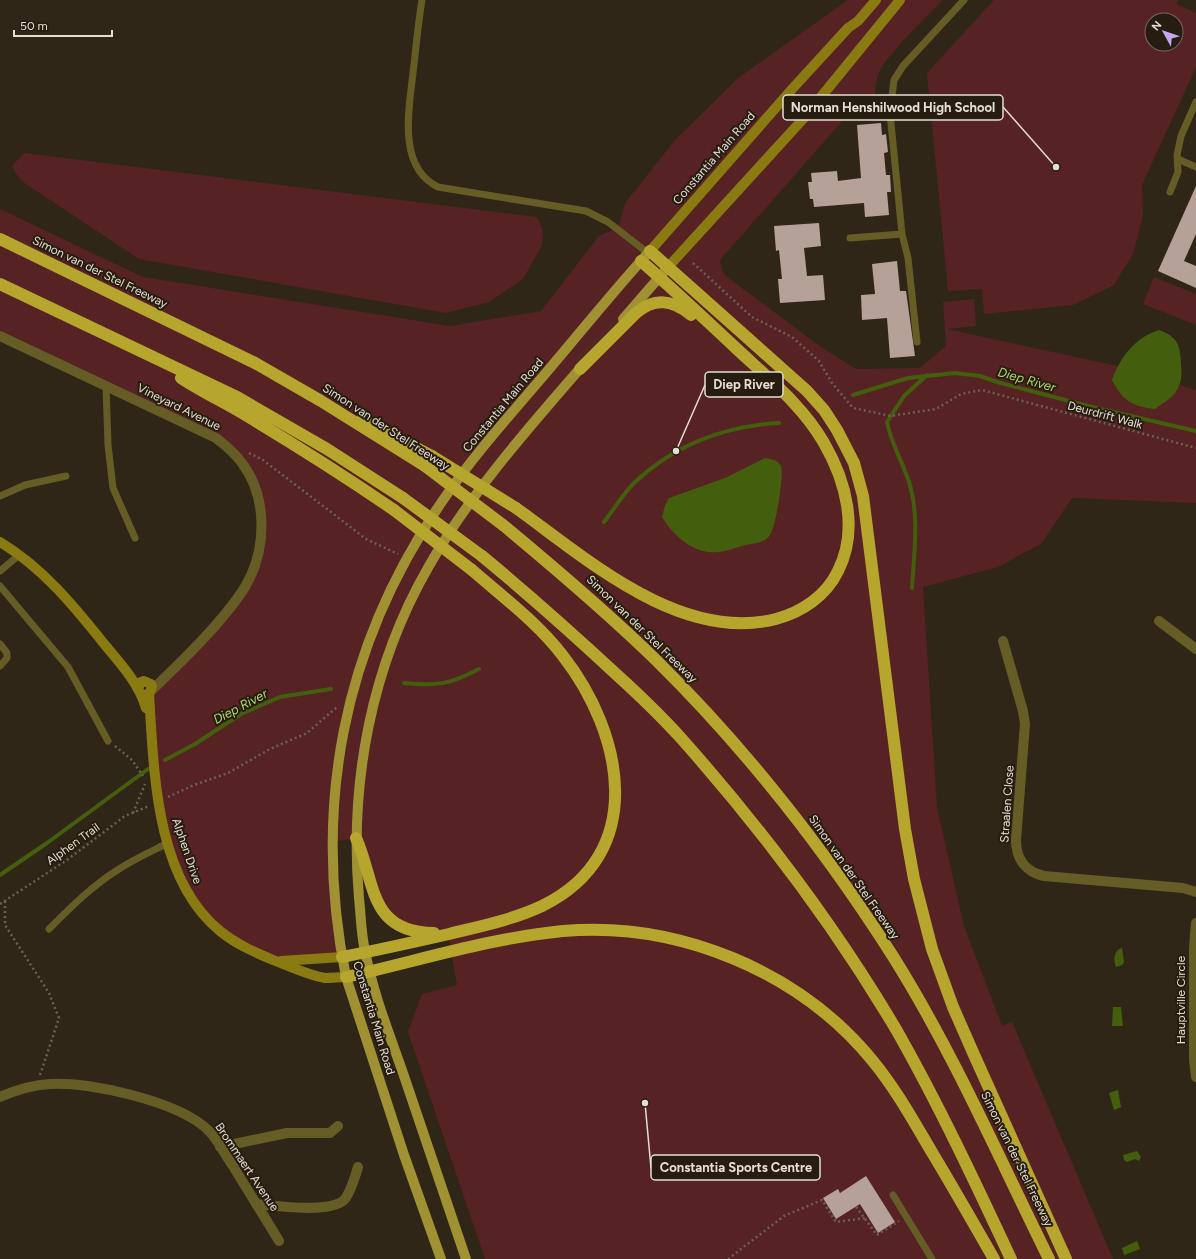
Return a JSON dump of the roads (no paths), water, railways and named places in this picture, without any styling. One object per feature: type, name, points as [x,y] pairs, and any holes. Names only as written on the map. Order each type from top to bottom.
[{"type":"highway","name":"Simon van der Stel Freeway","points":[[0,239],[254,363],[321,401],[425,466],[504,526],[579,588],[656,660],[764,778],[827,860],[894,959],[967,1087],[1049,1259]]},
{"type":"highway","points":[[646,255],[669,266],[807,391],[824,410],[854,462],[863,496],[872,559],[905,829],[914,880],[932,949],[959,1021],[1066,1259]]},
{"type":"highway","points":[[321,401],[377,426],[432,456],[516,508],[615,578],[647,597],[676,610],[714,621],[759,623],[789,616],[821,595],[837,573],[846,552],[849,524],[846,500],[838,472],[824,442],[808,421],[770,380],[659,277],[646,255]]},
{"type":"highway","points":[[0,284],[243,401],[327,449],[403,498],[482,556],[554,616],[678,735],[741,808],[828,923],[900,1038],[937,1105],[1011,1259]]},
{"type":"highway","points":[[580,369],[636,313],[647,306],[659,302],[670,303],[684,309],[720,337],[731,343]]},
{"type":"highway","points":[[156,360],[197,389],[242,412],[326,464],[394,510],[472,570],[540,630],[563,655],[580,679],[598,714],[607,739],[615,774],[616,810],[603,850],[576,883],[542,905],[500,922],[342,957]]},
{"type":"highway","points":[[356,838],[366,859],[374,895],[388,917],[398,925],[414,932],[448,934]]},
{"type":"highway","points":[[346,977],[505,940],[564,931],[610,931],[657,935],[700,946],[741,962],[790,987],[837,1024],[871,1059],[903,1102],[994,1259]]},
{"type":"main road","points":[[848,28],[852,19],[869,0]]},
{"type":"main road","name":"Constantia Main Road","points":[[441,1259],[404,1155],[346,977],[342,957],[332,882],[333,796],[340,742],[360,664],[378,616],[407,556],[441,502],[510,415],[646,255],[793,88],[848,28],[858,21],[876,0]]},
{"type":"main road","points":[[875,28],[892,0]]},
{"type":"main road","name":"Constantia Main Road","points":[[466,1259],[370,972],[365,952],[357,877],[356,838],[361,763],[374,704],[384,671],[403,618],[428,567],[461,516],[506,458],[580,369],[659,277],[803,119],[875,28],[900,0]]},
{"type":"main road","points":[[0,542],[19,555],[66,598],[123,667],[145,688]]},
{"type":"main road","name":"Alphen Drive","points":[[145,688],[152,727],[158,802],[168,843],[186,890],[219,931],[236,942],[297,970],[325,978],[346,977]]},
{"type":"main road","name":"Alphen Drive","points":[[276,961],[342,957]]},
{"type":"street","name":"Vineyard Avenue","points":[[0,336],[216,438],[229,448],[242,462],[249,473],[259,497],[261,513],[261,540],[252,572],[246,585],[220,619],[164,678],[145,688]]},
{"type":"street","points":[[1159,622],[1196,650]]},
{"type":"street","name":"Straalen Close","points":[[1003,641],[1023,711],[1025,724],[1016,840],[1017,854],[1023,865],[1033,872],[1044,876],[1183,888],[1196,892]]},
{"type":"street","name":"Hauptville Circle","points":[[1196,923],[1194,948],[1194,1060],[1196,1077]]},
{"type":"street","name":"Brommaert Avenue","points":[[0,1097],[34,1086],[51,1084],[112,1090],[186,1115],[210,1132],[279,1241]]},
{"type":"street","points":[[220,1147],[288,1133],[330,1133],[338,1126]]},
{"type":"street","points":[[256,1204],[304,1208],[338,1203],[346,1197],[358,1167]]},
{"type":"lane","points":[[422,0],[408,124],[410,148],[422,176],[428,182],[438,187],[586,211],[608,222],[646,255]]},
{"type":"lane","points":[[917,342],[908,258],[902,234],[890,113],[894,80],[903,66],[964,0]]},
{"type":"lane","points":[[1170,192],[1178,172],[1181,136],[1196,102]]},
{"type":"lane","points":[[1178,159],[1196,167]]},
{"type":"lane","points":[[850,238],[902,234]]},
{"type":"lane","points":[[106,386],[108,445],[113,488],[135,538]]},
{"type":"lane","points":[[0,496],[25,485],[66,476]]},
{"type":"lane","points":[[0,571],[19,555]]},
{"type":"lane","points":[[0,586],[68,667],[108,741]]},
{"type":"lane","points":[[0,644],[7,653],[7,658],[0,666]]},
{"type":"lane","points":[[49,929],[70,908],[100,882],[120,868],[168,843]]},
{"type":"lane","points":[[893,1195],[932,1259]]},
{"type":"waterway","name":"Diep River","points":[[853,395],[908,378],[955,373],[980,376],[997,382],[1088,406],[1196,431]]},
{"type":"waterway","points":[[912,588],[915,547],[914,505],[908,479],[887,422],[904,396],[927,375]]},
{"type":"waterway","name":"Diep River","points":[[604,522],[634,483],[666,458],[683,448],[720,433],[739,428],[779,423]]},
{"type":"waterway","name":"Diep River","points":[[404,683],[443,683],[479,669]]},
{"type":"waterway","name":"Diep River","points":[[165,760],[195,744],[241,714],[280,697],[331,689]]},
{"type":"waterway","name":"Diep River","points":[[0,875],[47,843],[148,769]]},
{"type":"place","name":"Norman Henshilwood High School","points":[[1056,167]]},
{"type":"place","name":"Diep River","points":[[676,451]]},
{"type":"place","name":"Constantia Sports Centre","points":[[645,1103]]}]
